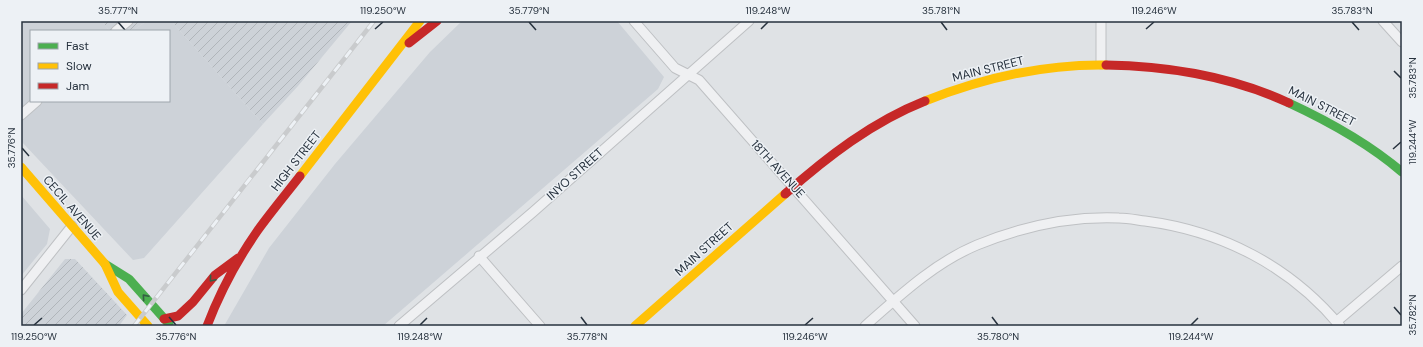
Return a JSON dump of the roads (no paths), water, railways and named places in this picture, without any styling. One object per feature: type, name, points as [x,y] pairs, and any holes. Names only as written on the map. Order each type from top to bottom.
[{"type":"street","points":[[117,30],[128,21]]},
{"type":"street","name":"HIGH STREET","points":[[207,326],[230,275],[258,230],[420,21]]},
{"type":"street","points":[[394,54],[437,21]]},
{"type":"street","name":"18TH AVENUE","points":[[634,21],[675,68],[699,80],[916,326]]},
{"type":"street","name":"INYO STREET","points":[[399,326],[539,206],[749,21]]},
{"type":"street","points":[[1101,21],[1101,64]]},
{"type":"street","points":[[1383,21],[1402,42]]},
{"type":"street","name":"MAIN STREET","points":[[635,326],[793,186],[831,155],[872,127],[913,105],[961,86],[1009,74],[1054,67],[1101,64],[1148,66],[1191,72],[1234,82],[1276,97],[1315,115],[1354,136],[1391,162],[1402,172]]},
{"type":"street","points":[[21,115],[36,102]]},
{"type":"street","name":"CECIL AVENUE","points":[[21,167],[105,264],[118,292],[148,326]]},
{"type":"street","points":[[865,326],[934,268],[976,246],[1022,230],[1070,220],[1119,218],[1170,224],[1208,234],[1271,265],[1311,295],[1338,324],[1402,266]]},
{"type":"street","points":[[21,290],[72,226]]},
{"type":"street","points":[[168,322],[178,316],[193,302],[215,274],[242,255]]},
{"type":"street","points":[[479,256],[540,326]]},
{"type":"street","name":"CECIL AVENUE","points":[[105,264],[130,279],[168,322]]},
{"type":"railway","points":[[134,326],[374,21]]}]
